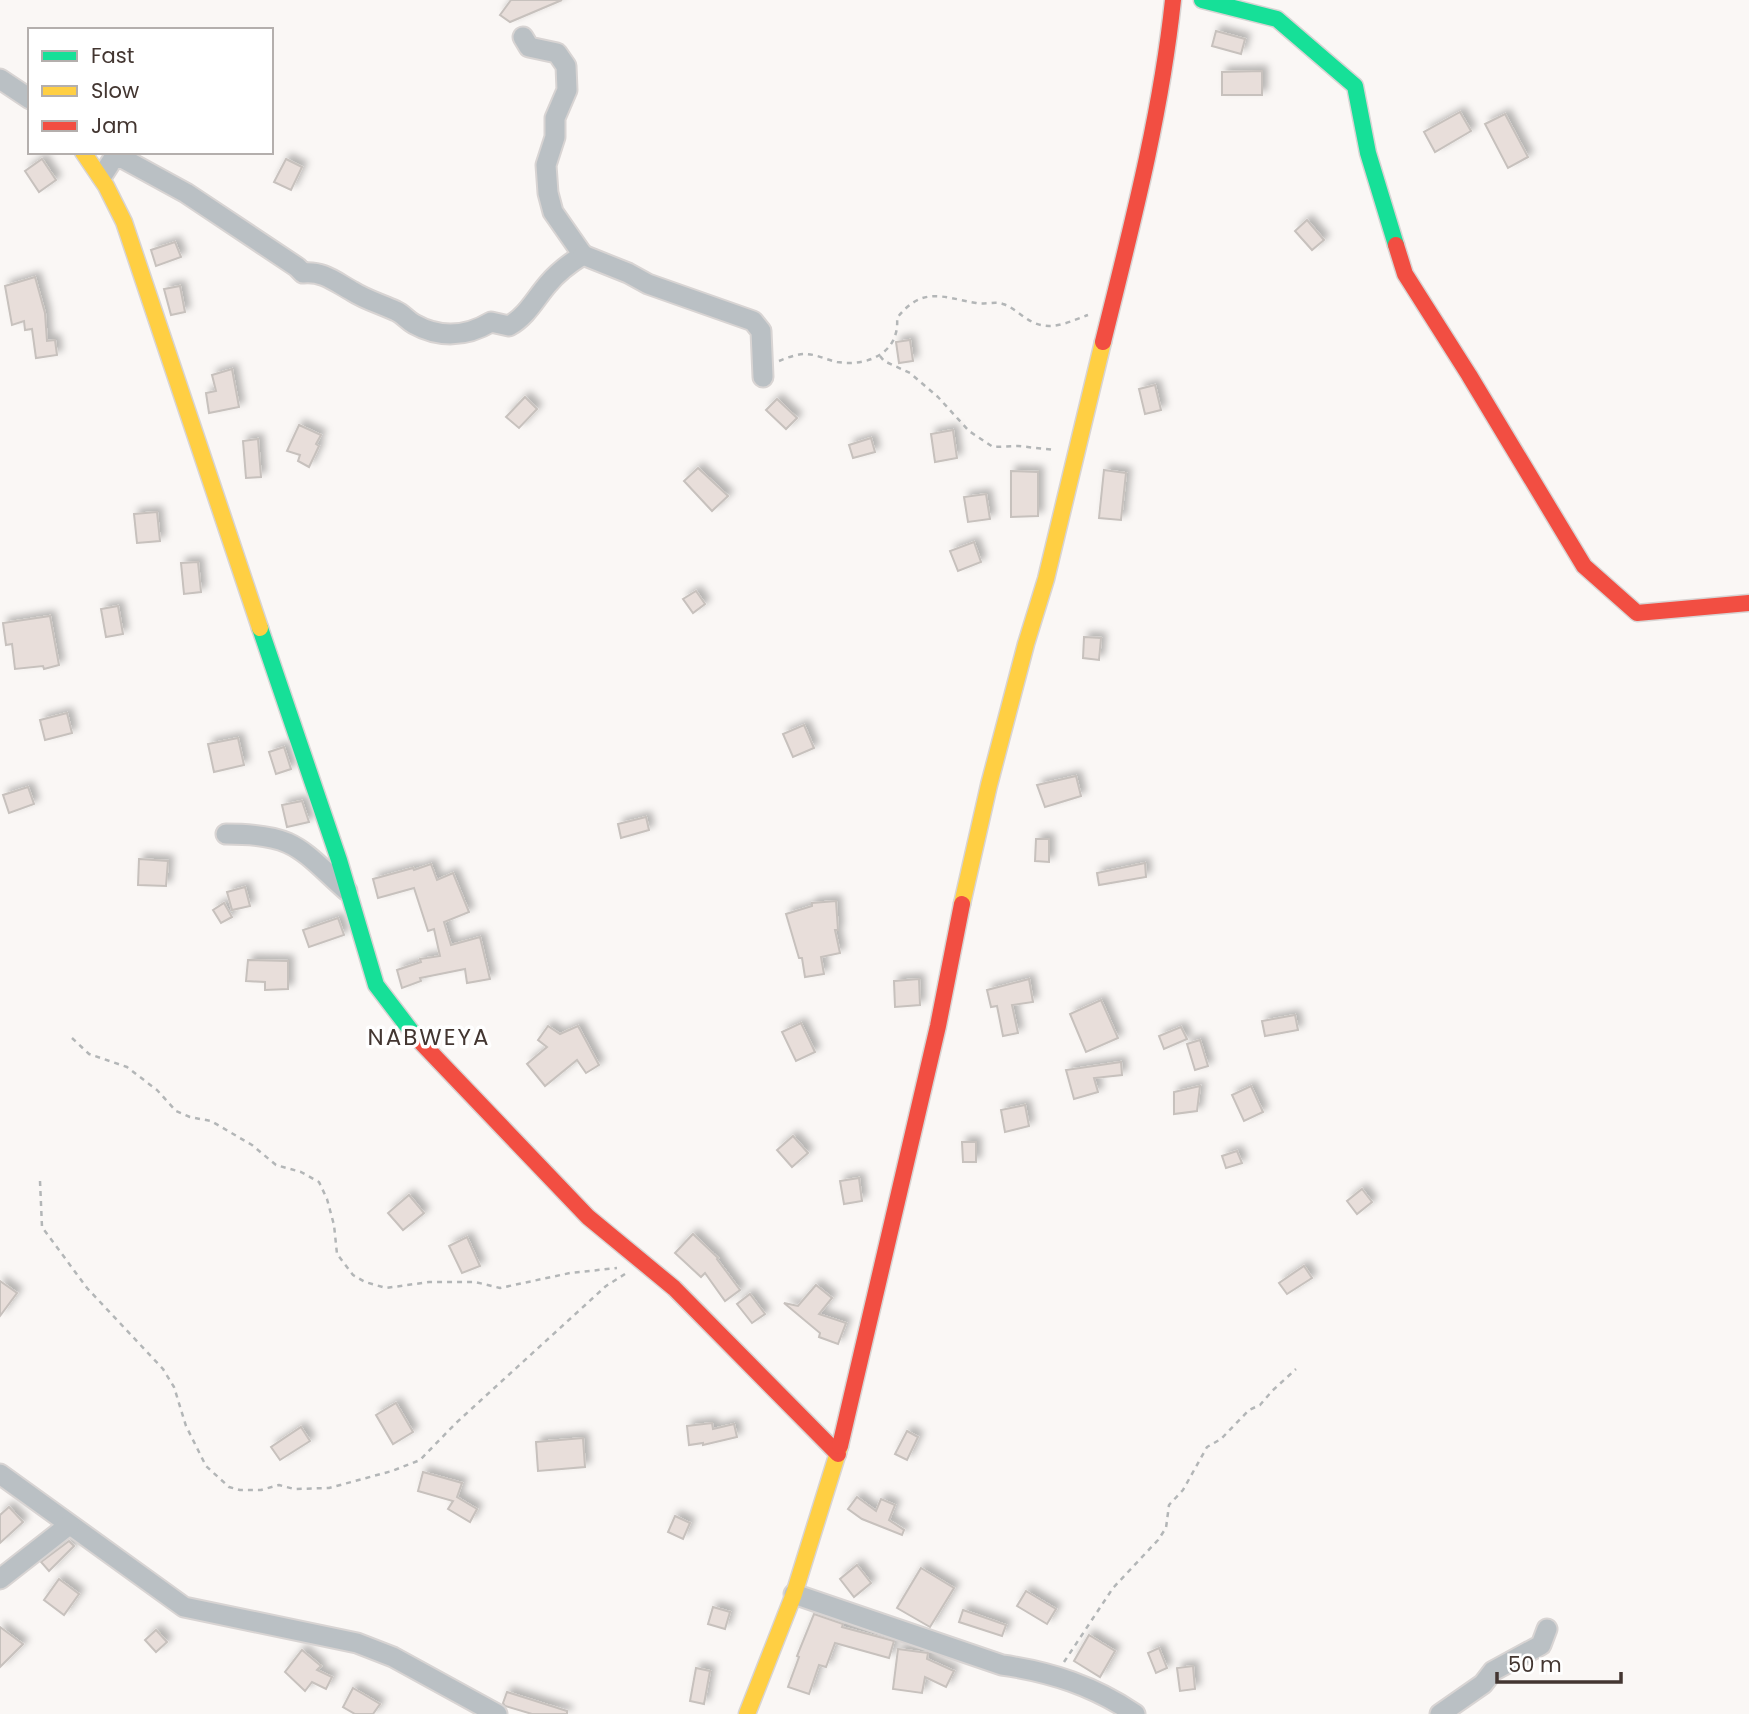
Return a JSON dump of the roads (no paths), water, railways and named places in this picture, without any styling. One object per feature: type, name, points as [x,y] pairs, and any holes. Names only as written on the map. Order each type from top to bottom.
[{"type":"street","points":[[747,1714],[794,1594],[838,1454],[938,1026],[957,924],[989,785],[1046,579],[1149,146],[1167,57],[1173,0]]},
{"type":"street","points":[[1202,0],[1277,19],[1355,86],[1368,153],[1405,274],[1584,566],[1637,613],[1749,603]]},
{"type":"street","points":[[523,37],[529,47],[558,53],[566,66],[567,90],[555,118],[555,136],[546,165],[548,192],[553,212],[583,255],[648,284],[753,321],[761,331],[763,377]]},
{"type":"street","points":[[0,79],[28,98]]},
{"type":"street","points":[[85,154],[102,176],[124,222],[348,892],[376,985],[394,1012],[588,1217],[674,1288],[838,1454]]},
{"type":"street","points":[[102,176],[113,159],[122,158],[234,223],[303,273],[317,272],[368,301],[399,312],[414,324],[441,334],[477,331],[491,323],[509,326],[520,320],[548,284],[568,264],[583,255]]},
{"type":"street","points":[[226,834],[269,835],[284,840],[313,858],[348,892]]},
{"type":"street","points":[[0,1474],[184,1607],[357,1643],[393,1657],[497,1714]]},
{"type":"street","points":[[0,1579],[69,1525]]},
{"type":"street","points":[[794,1594],[1002,1665],[1056,1675],[1112,1699],[1135,1714]]},
{"type":"street","points":[[1440,1714],[1483,1684],[1493,1671],[1541,1645],[1547,1629]]},
{"type":"district","name":"NABWEYA","points":[[429,1037]]}]
